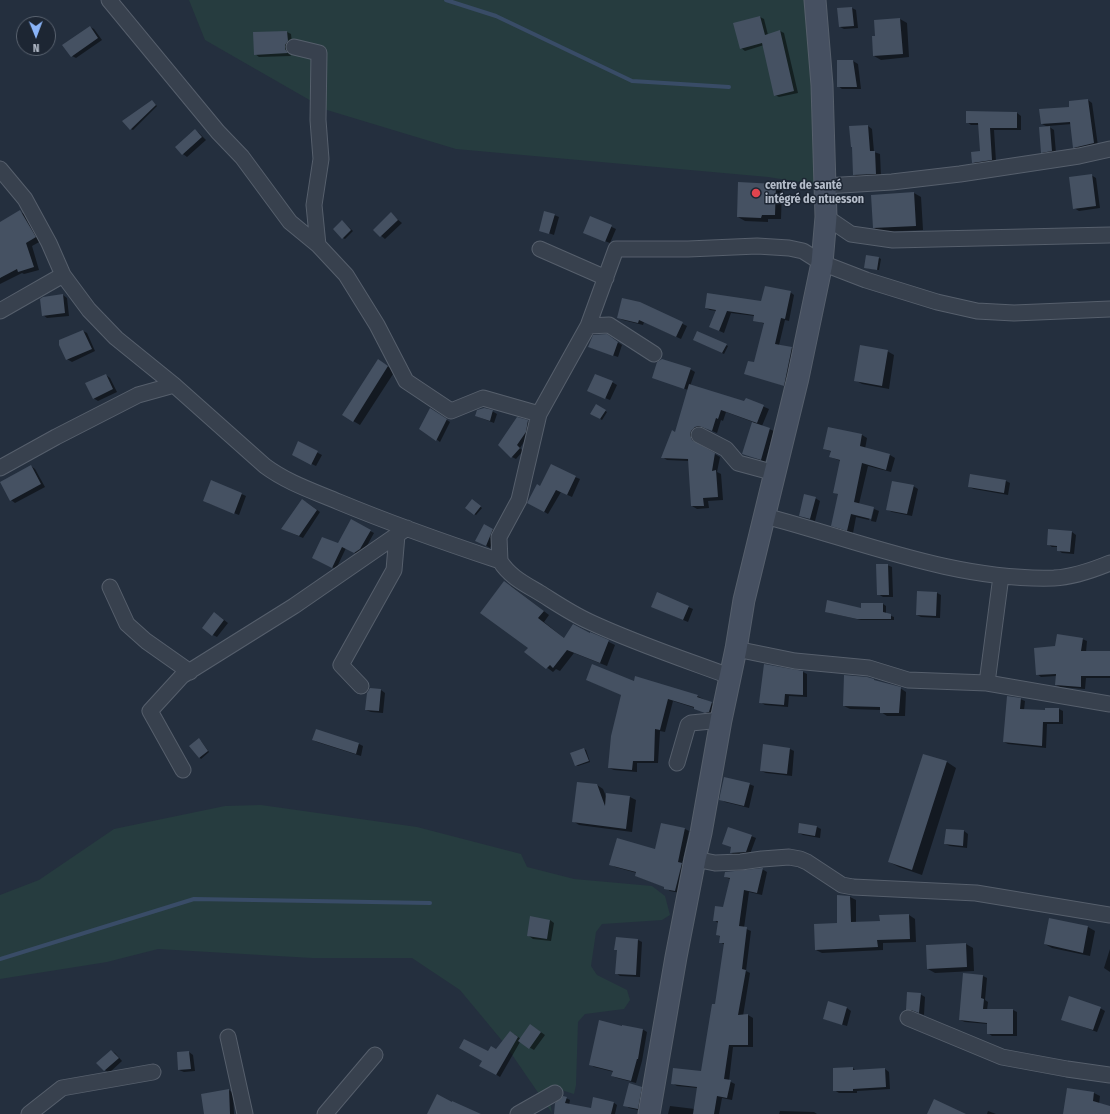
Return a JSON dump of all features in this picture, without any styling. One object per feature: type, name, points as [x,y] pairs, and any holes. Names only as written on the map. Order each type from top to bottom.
[{"type":"street","points":[[109,0],[218,132],[242,157],[290,222],[318,245],[346,274],[377,326],[406,381],[451,411],[483,398],[539,414]]},
{"type":"street","points":[[649,1114],[744,600],[798,378],[822,263],[826,217],[822,84],[815,0]]},
{"type":"street","points":[[294,48],[319,53],[318,120],[321,159],[314,205],[318,245]]},
{"type":"street","points":[[825,186],[892,182],[960,174],[1079,156],[1110,149]]},
{"type":"street","points":[[0,170],[25,199],[49,243],[63,275],[89,310],[116,338],[174,385],[265,466],[304,489],[402,532],[500,561]]},
{"type":"street","points":[[826,217],[851,234],[893,240],[1110,235]]},
{"type":"street","points":[[729,676],[632,641],[566,610],[514,578],[505,569],[500,561],[499,537],[519,500],[539,414],[588,326],[616,249],[688,249],[757,246],[788,248],[803,251],[822,263],[897,291],[977,311],[1014,312],[1110,309]]},
{"type":"street","points":[[540,248],[606,278]]},
{"type":"street","points":[[0,311],[63,275]]},
{"type":"street","points":[[588,326],[609,325],[654,354]]},
{"type":"street","points":[[0,468],[56,437],[138,395],[174,385]]},
{"type":"street","points":[[699,435],[726,449],[738,463],[775,473]]},
{"type":"street","points":[[765,516],[900,556],[1001,576],[1056,578],[1088,571],[1110,563]]},
{"type":"street","points":[[183,770],[150,711],[182,676],[294,606],[402,532]]},
{"type":"street","points":[[361,686],[341,665],[394,570],[402,532]]},
{"type":"street","points":[[987,683],[1001,576]]},
{"type":"street","points":[[110,587],[127,624],[146,641],[190,672]]},
{"type":"street","points":[[736,649],[795,661],[869,668],[908,680],[987,683],[1110,704]]},
{"type":"street","points":[[677,763],[688,725],[691,723],[721,720]]},
{"type":"street","points":[[695,860],[722,863],[789,857],[807,862],[842,885],[853,887],[976,893],[1110,916]]},
{"type":"street","points":[[908,1018],[1002,1057],[1110,1075]]},
{"type":"street","points":[[228,1037],[245,1114]]},
{"type":"street","points":[[325,1114],[375,1055]]},
{"type":"street","points":[[29,1114],[62,1088],[153,1072]]},
{"type":"street","points":[[518,1114],[555,1093]]},
{"type":"green space","points":[[189,0],[815,0],[825,186],[768,177],[456,149],[327,110],[205,40]]},
{"type":"green space","points":[[261,805],[417,827],[521,854],[527,867],[574,879],[652,886],[665,896],[670,915],[662,920],[602,924],[596,932],[591,966],[597,975],[627,990],[630,1000],[624,1009],[585,1014],[578,1022],[576,1085],[574,1094],[558,1089],[549,1097],[552,1113],[504,1043],[460,990],[412,958],[312,958],[158,949],[107,962],[0,979],[0,895],[39,880],[114,829],[225,806]]},
{"type":"building","points":[[852,7],[854,26],[839,27],[837,8]]},
{"type":"building","points":[[760,16],[765,35],[780,30],[794,91],[774,96],[762,43],[740,49],[733,23]]},
{"type":"building","points":[[900,18],[903,54],[873,56],[872,36],[875,36],[874,20]]},
{"type":"building","points":[[90,26],[98,38],[71,57],[62,45]]},
{"type":"building","points":[[287,31],[288,41],[285,45],[285,49],[288,53],[254,55],[253,32]]},
{"type":"building","points":[[837,60],[853,60],[857,87],[837,87]]},
{"type":"building","points":[[1088,99],[1094,143],[1073,148],[1070,122],[1041,124],[1039,109],[1069,107],[1069,101]]},
{"type":"building","points":[[152,100],[156,105],[130,130],[122,121]]},
{"type":"building","points":[[966,111],[1017,112],[1017,128],[990,128],[992,160],[972,163],[971,152],[980,151],[978,123],[966,123]]},
{"type":"building","points":[[868,125],[870,151],[875,151],[876,174],[853,175],[852,147],[849,126]]},
{"type":"building","points":[[1050,126],[1052,151],[1041,153],[1039,127]]},
{"type":"building","points":[[195,129],[202,137],[182,155],[175,147]]},
{"type":"building","points":[[1092,174],[1096,206],[1073,209],[1069,177]]},
{"type":"building","points":[[738,182],[776,184],[775,215],[762,215],[761,218],[737,217]]},
{"type":"building","points":[[914,192],[916,226],[873,228],[871,195]]},
{"type":"building","points":[[20,210],[36,237],[26,243],[34,267],[18,272],[17,269],[0,278],[0,222]]},
{"type":"building","points":[[544,211],[555,214],[549,234],[539,231]]},
{"type":"building","points":[[391,212],[398,220],[380,237],[373,230]]},
{"type":"building","points":[[590,216],[612,225],[605,242],[583,233]]},
{"type":"building","points":[[342,220],[351,230],[342,239],[333,229]]},
{"type":"building","points":[[866,255],[879,257],[877,270],[864,268]]},
{"type":"building","points":[[765,286],[791,291],[785,319],[781,318],[775,344],[792,347],[784,386],[744,374],[748,361],[754,362],[764,323],[753,321],[754,315],[727,311],[719,331],[709,327],[716,310],[705,308],[707,293],[761,301]]},
{"type":"building","points":[[63,294],[65,313],[42,316],[40,299],[43,297]]},
{"type":"building","points":[[622,298],[640,302],[683,322],[676,337],[639,320],[638,323],[617,318]]},
{"type":"building","points":[[83,330],[92,349],[66,360],[59,345],[59,340]]},
{"type":"building","points":[[697,331],[727,344],[722,353],[693,340]]},
{"type":"building","points":[[607,334],[618,342],[613,356],[588,347],[593,335]]},
{"type":"building","points":[[860,345],[888,350],[882,386],[854,381]]},
{"type":"building","points":[[378,359],[388,366],[353,422],[342,415]]},
{"type":"building","points":[[662,359],[691,368],[684,389],[652,378],[657,362]]},
{"type":"building","points":[[106,374],[113,389],[93,399],[85,383]]},
{"type":"building","points":[[595,374],[613,381],[605,399],[587,391]]},
{"type":"building","points":[[689,384],[744,401],[746,398],[764,405],[757,423],[721,410],[718,419],[716,418],[712,431],[699,426],[695,427],[691,431],[690,435],[692,440],[715,453],[712,471],[716,470],[718,497],[703,498],[704,506],[691,506],[688,459],[661,458],[672,430],[675,432]]},
{"type":"building","points":[[596,404],[606,410],[600,419],[590,414]]},
{"type":"building","points":[[430,408],[447,419],[436,441],[419,429]]},
{"type":"building","points":[[484,408],[493,410],[490,421],[475,416],[477,410]]},
{"type":"building","points":[[517,417],[528,420],[526,432],[517,445],[520,448],[511,458],[498,445]]},
{"type":"building","points":[[752,422],[770,428],[761,460],[742,454]]},
{"type":"building","points":[[828,427],[862,434],[860,446],[890,454],[886,470],[862,463],[854,502],[874,507],[871,519],[851,514],[847,531],[831,526],[838,494],[833,493],[840,460],[829,457],[831,451],[823,449]]},
{"type":"building","points":[[298,441],[318,451],[311,465],[292,455]]},
{"type":"building","points":[[551,464],[576,476],[567,495],[556,490],[544,512],[527,503],[537,484],[540,486]]},
{"type":"building","points":[[31,465],[41,484],[10,501],[0,482]]},
{"type":"building","points":[[970,474],[1006,480],[1004,493],[968,487]]},
{"type":"building","points":[[211,480],[242,493],[234,514],[203,501]]},
{"type":"building","points":[[892,481],[914,485],[907,514],[886,510]]},
{"type":"building","points":[[804,494],[816,497],[810,519],[799,516]]},
{"type":"building","points":[[302,499],[317,510],[299,536],[281,529]]},
{"type":"building","points":[[472,499],[481,506],[474,515],[465,508]]},
{"type":"building","points":[[351,519],[371,530],[360,549],[354,553],[342,547],[332,568],[312,558],[322,537],[338,543]]},
{"type":"building","points":[[484,524],[493,529],[486,546],[475,541]]},
{"type":"building","points":[[1048,529],[1072,531],[1070,552],[1057,551],[1057,546],[1047,545]]},
{"type":"building","points":[[876,564],[888,564],[889,595],[877,595]]},
{"type":"building","points":[[504,581],[544,611],[538,618],[564,638],[573,624],[590,633],[609,640],[600,663],[567,650],[553,668],[550,665],[546,669],[524,652],[528,648],[480,613]]},
{"type":"building","points":[[917,591],[937,592],[936,616],[916,615]]},
{"type":"building","points":[[657,592],[689,606],[683,620],[651,607]]},
{"type":"building","points":[[827,600],[861,608],[861,603],[883,603],[883,612],[891,614],[891,619],[857,619],[825,612]]},
{"type":"building","points":[[214,612],[224,620],[212,636],[202,628]]},
{"type":"building","points":[[1057,634],[1083,638],[1081,651],[1110,651],[1110,676],[1081,676],[1081,687],[1055,685],[1056,674],[1036,675],[1034,648],[1055,646]]},
{"type":"building","points":[[592,664],[634,681],[635,676],[698,695],[697,697],[712,702],[709,712],[705,713],[694,709],[694,707],[668,699],[660,730],[655,729],[654,761],[633,761],[632,770],[608,768],[611,736],[621,695],[586,680]]},
{"type":"building","points":[[764,664],[803,671],[803,695],[785,694],[784,705],[759,703]]},
{"type":"building","points":[[844,675],[867,677],[901,687],[899,713],[880,713],[880,707],[843,706]]},
{"type":"building","points":[[370,688],[381,689],[379,711],[365,710],[367,693]]},
{"type":"building","points":[[1007,696],[1021,698],[1020,709],[1045,710],[1045,708],[1059,708],[1059,722],[1043,722],[1042,746],[1003,742]]},
{"type":"building","points":[[316,729],[359,743],[356,754],[312,740]]},
{"type":"building","points":[[199,738],[208,751],[199,758],[189,746]]},
{"type":"building","points":[[763,744],[790,748],[787,774],[760,771]]},
{"type":"building","points":[[584,748],[589,761],[575,766],[570,753]]},
{"type":"building","points":[[923,754],[947,761],[912,870],[888,862]]},
{"type":"building","points":[[724,777],[750,783],[744,806],[719,800]]},
{"type":"building","points":[[577,782],[597,784],[605,806],[606,793],[630,796],[626,829],[572,822]]},
{"type":"building","points":[[661,823],[685,828],[678,862],[682,863],[675,891],[664,889],[664,887],[635,876],[636,872],[609,865],[617,838],[655,849]]},
{"type":"building","points":[[799,823],[817,826],[815,836],[798,833]]},
{"type":"building","points":[[728,827],[752,835],[746,852],[730,853],[731,847],[722,844]]},
{"type":"building","points":[[946,829],[964,830],[963,846],[944,844]]},
{"type":"building","points":[[763,868],[757,893],[744,890],[739,926],[747,927],[742,969],[746,970],[738,1015],[748,1014],[748,1045],[729,1045],[724,1079],[731,1080],[727,1098],[717,1096],[714,1114],[693,1114],[697,1087],[671,1084],[673,1068],[701,1071],[712,1004],[715,1004],[724,943],[719,943],[720,936],[716,935],[718,921],[713,921],[715,906],[723,907],[730,878],[724,877],[725,872]]},
{"type":"building","points":[[837,895],[850,896],[851,922],[880,921],[879,915],[909,914],[910,939],[877,940],[878,947],[815,950],[814,924],[837,923]]},
{"type":"building","points":[[530,916],[550,920],[547,939],[527,936]]},
{"type":"building","points":[[1049,918],[1088,926],[1083,953],[1044,944]]},
{"type":"building","points":[[616,937],[638,939],[636,975],[615,974],[617,950],[614,950]]},
{"type":"building","points":[[966,943],[967,967],[927,969],[926,945]]},
{"type":"building","points":[[963,973],[983,975],[981,998],[984,999],[983,1009],[1013,1009],[1013,1034],[987,1034],[987,1023],[959,1020]]},
{"type":"building","points":[[907,992],[921,993],[919,1013],[906,1010]]},
{"type":"building","points":[[1069,996],[1101,1007],[1093,1030],[1061,1020]]},
{"type":"building","points":[[828,1001],[847,1007],[842,1025],[823,1019]]},
{"type":"building","points":[[599,1020],[622,1026],[643,1029],[638,1059],[631,1081],[611,1076],[613,1071],[589,1065]]},
{"type":"building","points":[[530,1024],[541,1032],[529,1049],[518,1041]]},
{"type":"building","points":[[510,1031],[518,1037],[496,1075],[479,1066],[482,1061],[459,1048],[464,1039],[488,1051],[491,1046],[496,1049]]},
{"type":"building","points":[[111,1050],[119,1058],[104,1071],[96,1063]]},
{"type":"building","points":[[189,1051],[191,1069],[178,1070],[177,1052]]},
{"type":"building","points":[[853,1067],[853,1070],[885,1068],[886,1087],[853,1089],[853,1091],[833,1091],[833,1068]]},
{"type":"building","points":[[629,1083],[642,1087],[638,1109],[623,1106]]},
{"type":"building","points":[[1067,1088],[1094,1092],[1093,1101],[1110,1106],[1110,1114],[1063,1114]]},
{"type":"building","points":[[229,1089],[230,1114],[204,1114],[201,1094]]},
{"type":"building","points":[[437,1094],[452,1102],[481,1114],[427,1114]]},
{"type":"building","points":[[563,1096],[567,1097],[565,1103],[591,1108],[593,1097],[614,1102],[611,1114],[554,1114],[555,1103]]},
{"type":"building","points":[[934,1099],[966,1114],[927,1114]]},
{"type":"waterway","points":[[446,0],[496,16],[632,81],[729,87]]},
{"type":"waterway","points":[[0,959],[194,899],[430,903]]},
{"type":"place","name":"centre de santé intégré de ntuesson","points":[[756,193]]}]
